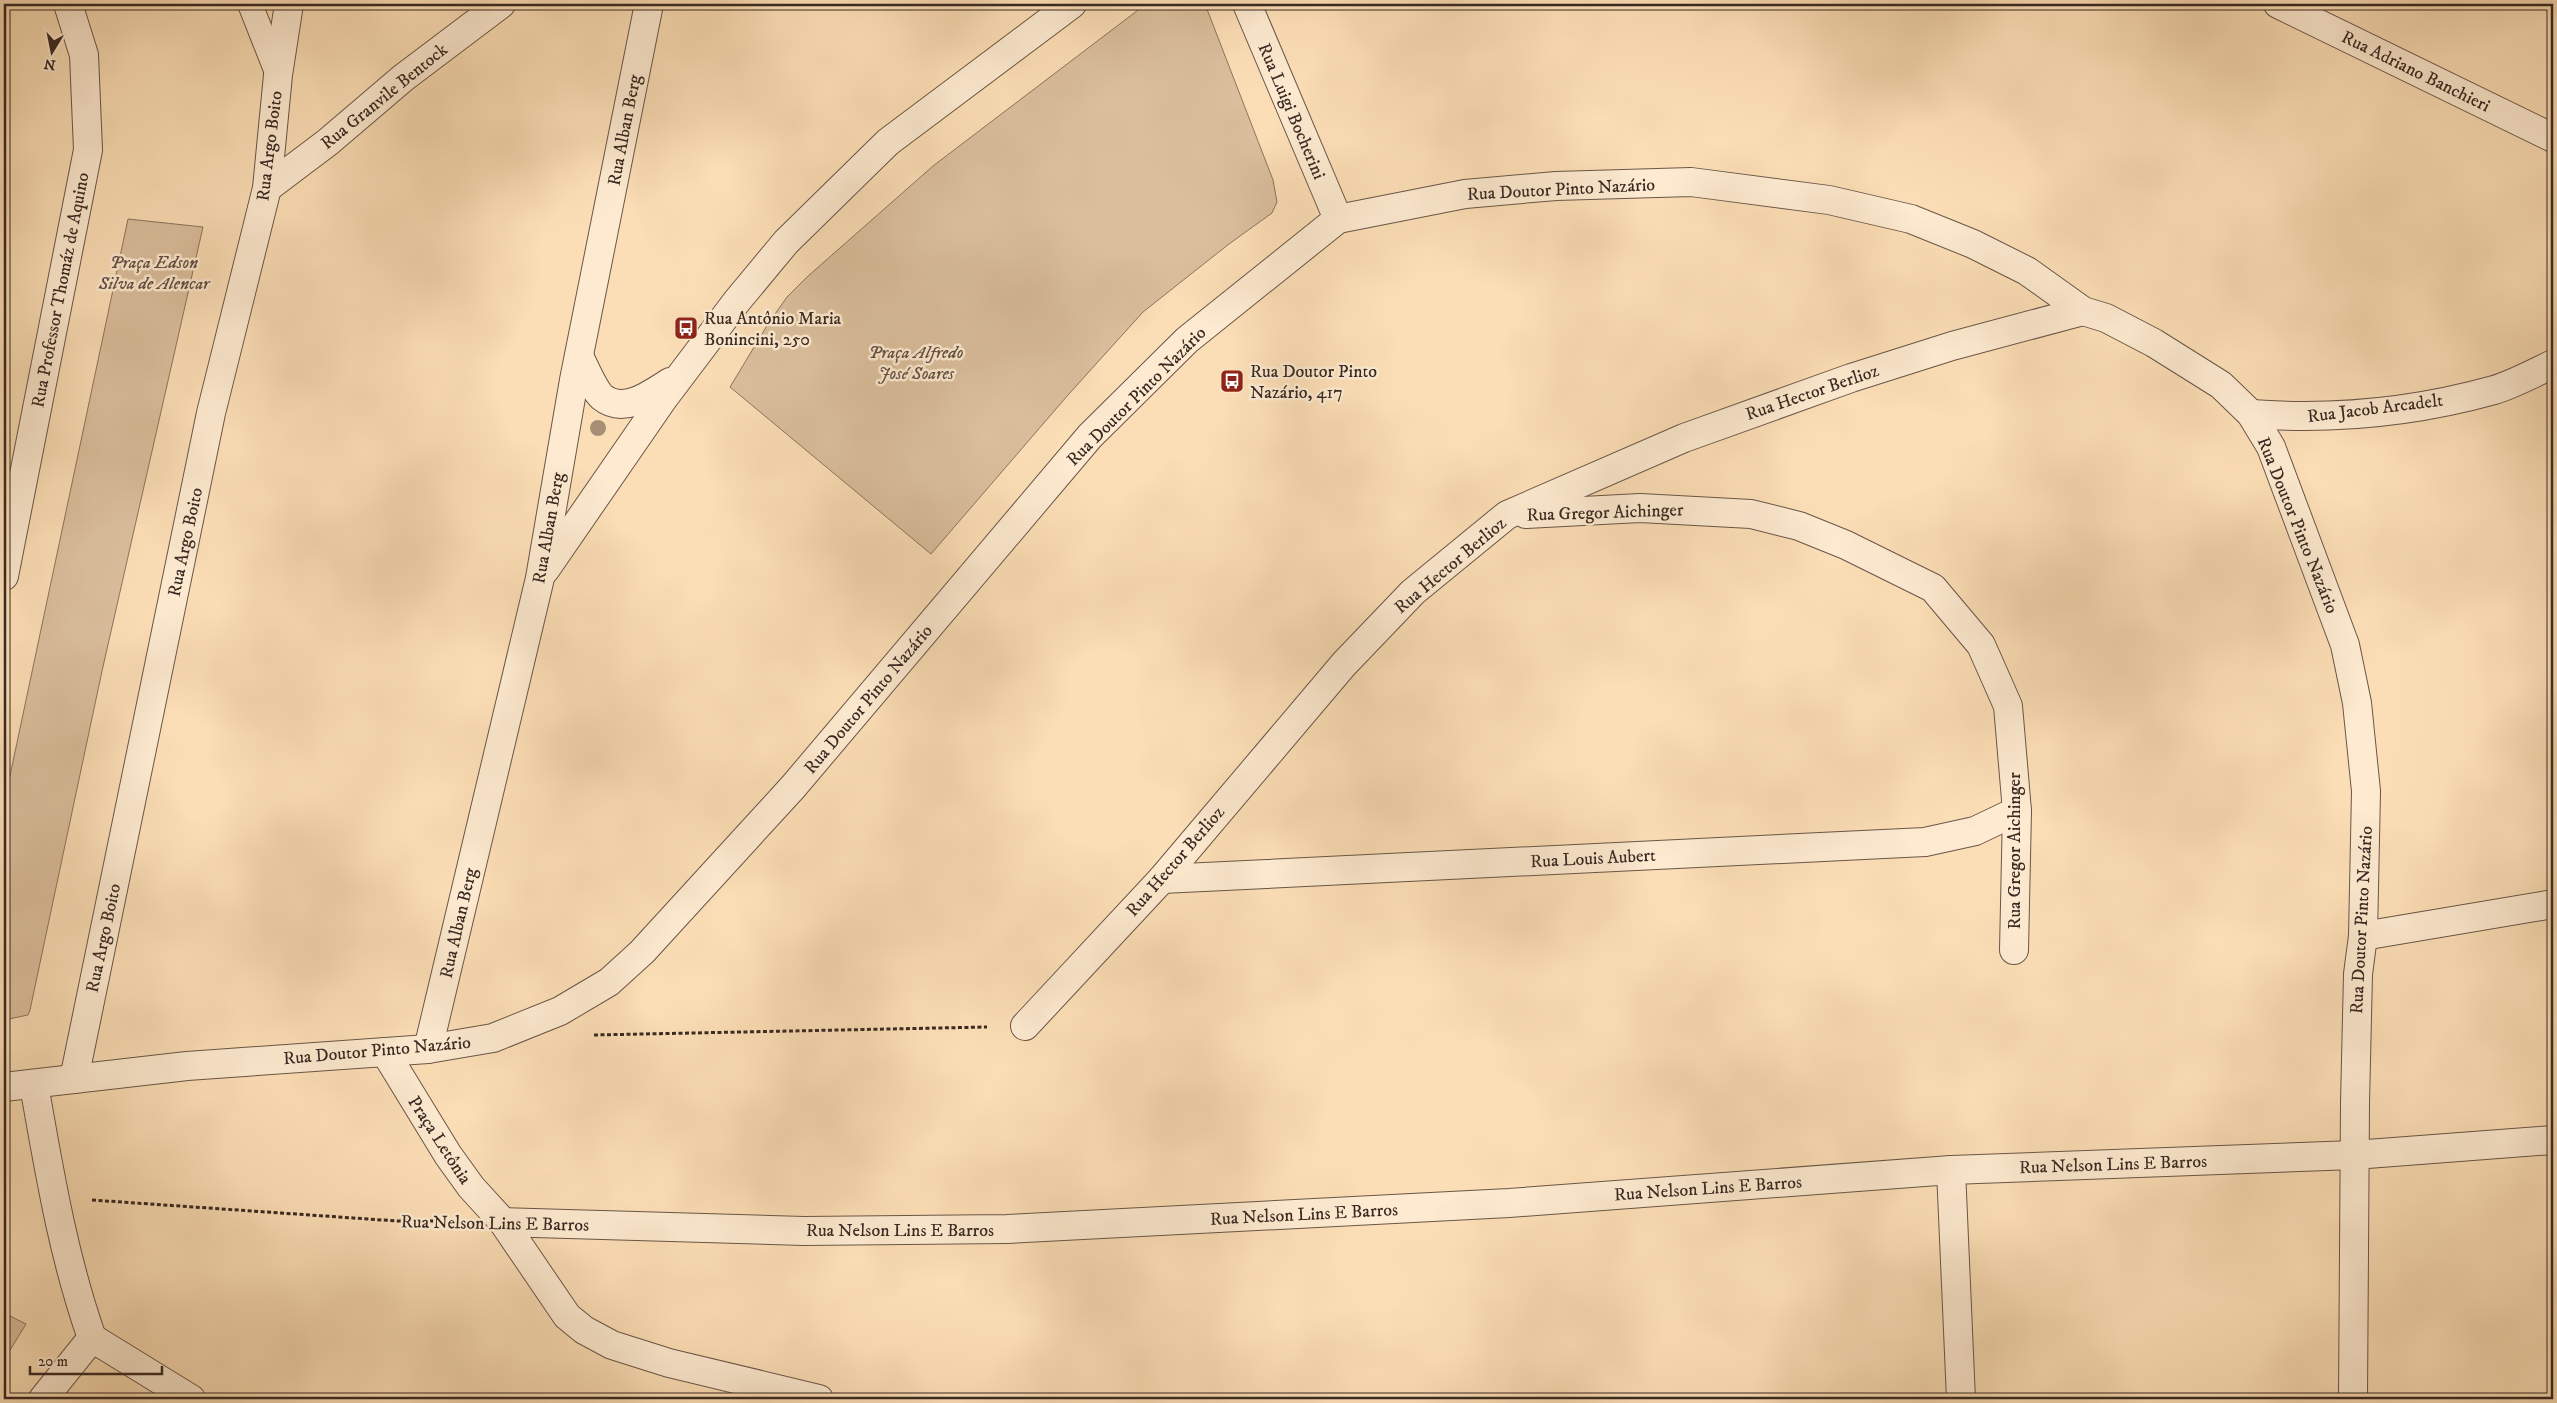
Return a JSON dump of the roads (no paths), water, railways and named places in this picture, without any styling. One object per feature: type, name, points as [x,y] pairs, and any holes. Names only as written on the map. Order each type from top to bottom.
[{"type":"street","name":"Rua Professor Thomáz de Aquino","points":[[4,576],[88,150],[84,55],[68,4]]},
{"type":"street","name":"Rua Argo Boito","points":[[74,1079],[211,413],[267,188],[278,75],[289,4]]},
{"type":"street","name":"Rua Granvile Bentock","points":[[267,188],[328,142],[403,78],[501,4]]},
{"type":"street","name":"Rua Alban Berg","points":[[428,1049],[540,578],[579,356],[649,4]]},
{"type":"street","points":[[540,578],[680,376],[737,301],[786,242],[888,142],[1072,4]]},
{"type":"street","name":"Rua Luigi Bocherini","points":[[1247,4],[1338,219]]},
{"type":"street","name":"Rua Adriano Banchieri","points":[[2278,4],[2553,138]]},
{"type":"street","name":"Rua Doutor Pinto Nazário","points":[[4,1087],[187,1066],[428,1049],[493,1038],[560,1012],[609,982],[642,952],[793,787],[1090,436],[1187,340],[1338,219],[1465,194],[1556,186],[1691,182],[1829,200],[1911,219],[1973,244],[2027,271],[2083,311],[2106,318],[2154,343],[2221,385],[2251,414],[2271,447],[2345,644],[2357,703],[2366,791],[2363,936],[2358,974],[2354,1155],[2353,1399]]},
{"type":"street","name":"Rua Hector Berlioz","points":[[1026,1026],[1162,879],[1344,664],[1413,592],[1507,516],[1684,438],[1851,378],[1952,346],[2083,311]]},
{"type":"street","points":[[579,356],[602,397],[619,405],[641,400],[680,376]]},
{"type":"street","name":"Rua Jacob Arcadelt","points":[[2251,414],[2302,418],[2422,407],[2496,390],[2553,364]]},
{"type":"street","name":"Rua Gregor Aichinger","points":[[1507,516],[1640,508],[1750,514],[1799,526],[1846,545],[1933,588],[1981,645],[2008,706],[2017,811],[2014,950]]},
{"type":"street","name":"Rua Louis Aubert","points":[[1162,879],[1924,842],[1975,831],[2017,811]]},
{"type":"street","points":[[2363,936],[2553,904]]},
{"type":"street","name":"Praça Letônia","points":[[385,1052],[448,1155],[471,1187],[503,1222],[567,1316],[584,1330],[612,1346],[670,1363],[818,1399]]},
{"type":"street","points":[[34,1085],[54,1197],[74,1289],[92,1338],[192,1399]]},
{"type":"street","name":"Rua Nelson Lins E Barros","points":[[503,1222],[804,1231],[1007,1229],[1509,1204],[1951,1170],[2354,1155],[2553,1140]]},
{"type":"street","points":[[1951,1170],[1960,1399]]},
{"type":"street","points":[[43,1399],[92,1338]]},
{"type":"lane","points":[[250,4],[278,75]]},
{"type":"place","name":"Rua Antônio Maria Bonincini, 250","points":[[686,328]]},
{"type":"place","name":"Rua Doutor Pinto Nazário, 417","points":[[1232,381]]},
{"type":"park label","name":"Praça Edson Silva de Alencar","points":[[154,272]]},
{"type":"park label","name":"Praça Alfredo José Soares","points":[[916,362]]}]
